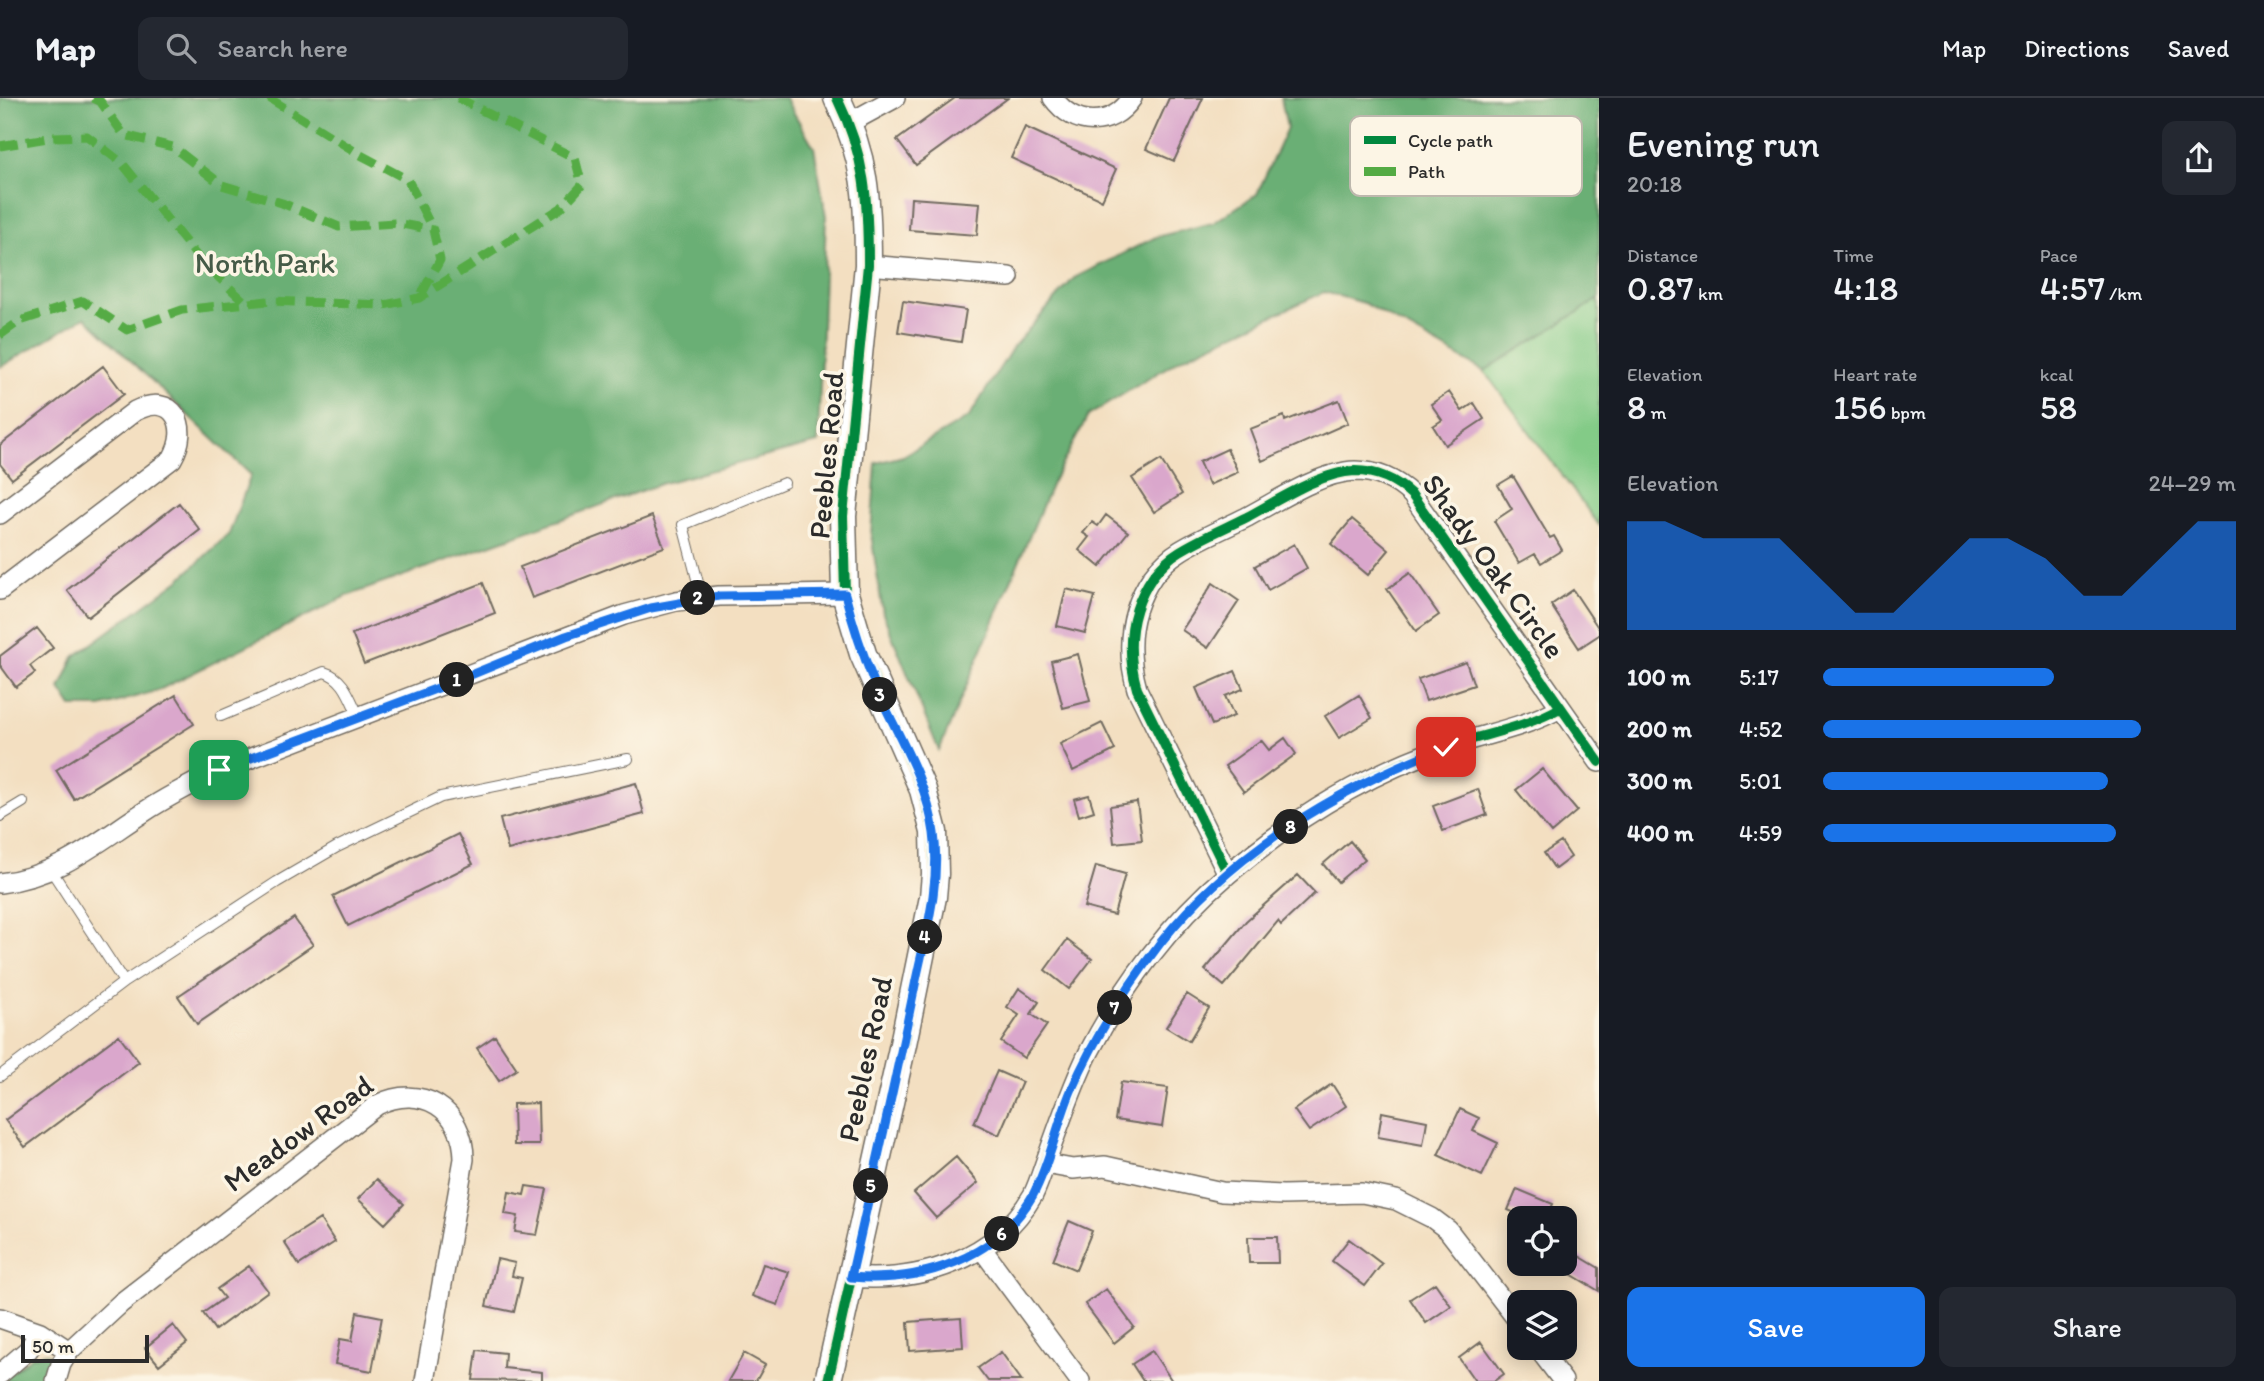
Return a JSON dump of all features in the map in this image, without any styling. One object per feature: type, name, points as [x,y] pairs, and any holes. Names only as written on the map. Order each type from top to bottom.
[{"type":"street","name":"Peebles Road","points":[[828,1381],[933,897],[935,852],[934,832],[923,790],[876,686],[857,637],[845,594],[843,516],[868,264],[868,225],[860,156],[837,98]]},
{"type":"street","points":[[849,123],[895,98]]},
{"type":"street","points":[[1053,98],[1079,120],[1092,121],[1120,111],[1132,98]]},
{"type":"street","points":[[868,264],[1009,277]]},
{"type":"street","points":[[0,514],[135,411],[154,404],[162,406],[177,417],[181,426],[180,446],[172,459],[0,590]]},
{"type":"street","name":"Shady Oak Circle","points":[[1228,874],[1138,689],[1130,654],[1133,623],[1145,589],[1154,574],[1172,557],[1190,545],[1338,473],[1352,471],[1380,475],[1403,487],[1422,508],[1599,762]]},
{"type":"street","points":[[0,883],[51,870],[85,852],[169,796],[219,770],[600,624],[651,608],[702,598],[845,594]]},
{"type":"street","points":[[851,1277],[920,1273],[953,1263],[982,1250],[1005,1232],[1034,1193],[1075,1083],[1089,1052],[1114,1010],[1161,942],[1186,913],[1228,874],[1300,820],[1372,777],[1446,747],[1539,719],[1560,708]]},
{"type":"street","name":"Meadow Road","points":[[56,1381],[61,1364],[69,1351],[121,1303],[348,1126],[387,1100],[409,1096],[431,1102],[450,1115],[457,1125],[464,1147],[425,1381]]},
{"type":"street","points":[[1045,1164],[1073,1169],[1105,1166],[1222,1192],[1283,1195],[1362,1193],[1396,1200],[1432,1218],[1448,1230],[1507,1306]]},
{"type":"street","points":[[982,1250],[1080,1381]]},
{"type":"street","points":[[0,1318],[40,1332],[69,1351]]},
{"type":"street","points":[[0,1374],[28,1350],[40,1332]]},
{"type":"street","points":[[1547,1360],[1563,1381]]},
{"type":"lane","points":[[702,598],[683,525],[784,482]]},
{"type":"lane","points":[[221,716],[324,672],[335,676],[346,690],[359,718]]},
{"type":"lane","points":[[0,1076],[124,982],[277,882],[337,847],[441,797],[628,759]]},
{"type":"lane","points":[[0,816],[23,802]]},
{"type":"lane","points":[[51,870],[124,982]]},
{"type":"green space","name":"North Park","points":[[0,98],[785,98],[814,147],[826,216],[818,443],[663,483],[347,596],[159,690],[101,707],[72,707],[60,689],[74,657],[179,580],[229,534],[251,475],[85,317],[0,367]]},
{"type":"green space","points":[[1281,98],[1599,98],[1599,299],[1484,371],[1364,303],[1324,292],[1182,358],[1088,416],[1052,483],[939,751],[883,614],[871,534],[876,463],[903,456],[969,417],[1013,347],[1074,278],[1156,237],[1213,223],[1257,194],[1287,128]]},
{"type":"green space","points":[[1599,299],[1599,525],[1484,371]]},
{"type":"green space","points":[[47,1353],[54,1362],[48,1381],[1,1381],[32,1356]]},
{"type":"building","points":[[955,98],[1008,98],[916,165],[897,140]]},
{"type":"building","points":[[1169,98],[1203,98],[1174,161],[1146,149]]},
{"type":"building","points":[[1025,127],[1116,169],[1102,200],[1011,158]]},
{"type":"building","points":[[911,198],[980,203],[977,235],[909,230]]},
{"type":"building","points":[[903,301],[966,310],[961,342],[898,332]]},
{"type":"building","points":[[103,366],[124,394],[12,479],[0,464],[0,445]]},
{"type":"building","points":[[1449,392],[1462,411],[1474,403],[1484,419],[1445,445],[1433,426],[1442,420],[1431,404]]},
{"type":"building","points":[[1339,400],[1348,423],[1262,461],[1250,429],[1284,416],[1285,421]]},
{"type":"building","points":[[1227,449],[1238,472],[1209,485],[1199,462]]},
{"type":"building","points":[[1161,460],[1182,494],[1154,512],[1132,478]]},
{"type":"building","points":[[1513,476],[1550,538],[1554,536],[1562,550],[1541,563],[1535,554],[1519,563],[1494,521],[1512,509],[1498,485]]},
{"type":"building","points":[[179,503],[200,530],[88,617],[67,590]]},
{"type":"building","points":[[1106,515],[1128,532],[1100,567],[1079,550],[1089,537],[1083,533],[1092,522],[1098,526]]},
{"type":"building","points":[[652,516],[664,547],[532,598],[520,567]]},
{"type":"building","points":[[1352,519],[1389,550],[1368,575],[1331,544]]},
{"type":"building","points":[[1294,544],[1307,568],[1268,590],[1255,566]]},
{"type":"building","points":[[1410,573],[1439,615],[1416,631],[1387,589]]},
{"type":"building","points":[[483,583],[495,613],[364,664],[352,634]]},
{"type":"building","points":[[1213,583],[1239,601],[1208,648],[1182,630]]},
{"type":"building","points":[[1066,589],[1095,596],[1085,633],[1057,626]]},
{"type":"building","points":[[1573,590],[1599,629],[1599,635],[1579,648],[1551,605]]},
{"type":"building","points":[[37,628],[53,648],[30,666],[35,673],[16,687],[0,665],[0,656]]},
{"type":"building","points":[[1078,654],[1090,701],[1063,708],[1051,661]]},
{"type":"building","points":[[1466,662],[1474,685],[1426,701],[1418,679]]},
{"type":"building","points":[[1235,671],[1243,689],[1225,696],[1234,716],[1212,725],[1196,688]]},
{"type":"building","points":[[176,695],[194,724],[74,799],[56,770]]},
{"type":"building","points":[[1359,695],[1372,718],[1339,738],[1325,716]]},
{"type":"building","points":[[1102,723],[1115,750],[1073,771],[1060,744]]},
{"type":"building","points":[[1285,738],[1296,754],[1244,792],[1225,766],[1261,740],[1269,750]]},
{"type":"building","points":[[1542,769],[1577,811],[1551,833],[1516,790]]},
{"type":"building","points":[[636,783],[644,814],[508,850],[500,819]]},
{"type":"building","points":[[1478,789],[1487,815],[1443,831],[1433,806]]},
{"type":"building","points":[[1089,795],[1094,811],[1079,816],[1074,799]]},
{"type":"building","points":[[1137,802],[1142,840],[1114,843],[1110,806]]},
{"type":"building","points":[[458,834],[473,864],[348,926],[333,896]]},
{"type":"building","points":[[1350,841],[1365,859],[1338,882],[1323,864]]},
{"type":"building","points":[[1561,842],[1571,857],[1555,869],[1544,853]]},
{"type":"building","points":[[1096,866],[1125,874],[1114,915],[1084,907]]},
{"type":"building","points":[[1298,875],[1315,893],[1281,925],[1278,921],[1224,986],[1205,970],[1246,921]]},
{"type":"building","points":[[294,918],[313,945],[197,1024],[178,996]]},
{"type":"building","points":[[1067,940],[1092,959],[1069,989],[1045,970]]},
{"type":"building","points":[[1019,988],[1039,1002],[1031,1014],[1047,1025],[1024,1058],[1001,1042],[1019,1015],[1007,1007]]},
{"type":"building","points":[[1187,994],[1209,1008],[1189,1041],[1166,1027]]},
{"type":"building","points":[[119,1035],[139,1062],[25,1147],[5,1120]]},
{"type":"building","points":[[495,1036],[517,1069],[499,1081],[477,1048]]},
{"type":"building","points":[[997,1071],[1022,1082],[999,1135],[974,1123]]},
{"type":"building","points":[[1121,1082],[1168,1088],[1162,1127],[1115,1120]]},
{"type":"building","points":[[1332,1084],[1346,1106],[1309,1131],[1294,1110]]},
{"type":"building","points":[[538,1103],[539,1145],[514,1145],[513,1104]]},
{"type":"building","points":[[1460,1109],[1479,1118],[1473,1131],[1498,1143],[1482,1176],[1438,1155]]},
{"type":"building","points":[[1382,1112],[1427,1121],[1423,1145],[1378,1137]]},
{"type":"building","points":[[956,1157],[978,1183],[936,1218],[914,1193]]},
{"type":"building","points":[[377,1179],[404,1204],[385,1224],[358,1199]]},
{"type":"building","points":[[526,1186],[547,1189],[537,1235],[515,1232],[518,1216],[505,1214],[509,1192],[524,1195]]},
{"type":"building","points":[[1517,1189],[1553,1204],[1552,1206],[1510,1206]]},
{"type":"building","points":[[320,1219],[335,1242],[299,1265],[284,1242]]},
{"type":"building","points":[[1069,1221],[1092,1231],[1076,1270],[1053,1260]]},
{"type":"building","points":[[1248,1237],[1277,1237],[1278,1263],[1249,1263]]},
{"type":"building","points":[[1349,1239],[1382,1264],[1365,1286],[1332,1261]]},
{"type":"building","points":[[1577,1255],[1599,1268],[1599,1291],[1574,1276],[1577,1276]]},
{"type":"building","points":[[497,1259],[515,1263],[512,1276],[522,1278],[514,1312],[486,1306]]},
{"type":"building","points":[[763,1264],[789,1272],[778,1305],[752,1296]]},
{"type":"building","points":[[249,1266],[268,1291],[215,1330],[203,1313],[224,1298],[217,1289]]},
{"type":"building","points":[[1435,1283],[1451,1306],[1426,1323],[1410,1299]]},
{"type":"building","points":[[1106,1289],[1134,1327],[1114,1343],[1085,1304]]},
{"type":"building","points":[[357,1312],[382,1317],[372,1371],[335,1364],[340,1339],[352,1341]]},
{"type":"building","points":[[961,1318],[963,1347],[910,1351],[908,1322]]},
{"type":"building","points":[[173,1325],[187,1343],[159,1365],[145,1348]]},
{"type":"building","points":[[1481,1342],[1504,1374],[1494,1381],[1475,1381],[1459,1358]]},
{"type":"building","points":[[477,1350],[505,1353],[504,1368],[542,1372],[542,1381],[473,1380]]},
{"type":"building","points":[[1152,1351],[1172,1381],[1143,1381],[1132,1364]]},
{"type":"building","points":[[1001,1352],[1022,1381],[988,1381],[978,1368]]},
{"type":"building","points":[[744,1353],[765,1365],[756,1381],[728,1381]]},
{"type":"marked path","points":[[93,98],[100,101],[124,135],[173,147],[222,185],[282,203],[339,227],[396,223],[433,230],[440,260],[421,295]]},
{"type":"marked path","points":[[269,98],[359,154],[408,180],[433,230]]},
{"type":"marked path","points":[[0,335],[20,321],[83,301],[127,330],[182,310],[200,308],[268,301],[384,305],[419,298],[561,208],[582,185],[575,158],[458,98]]},
{"type":"marked path","points":[[0,146],[53,137],[87,136],[122,163],[200,260],[246,303]]},
{"type":"cycle path","points":[[828,1381],[903,1044],[933,897],[935,874],[934,832],[923,790],[863,654],[845,594],[843,516],[868,265],[868,241],[866,199],[860,160],[837,98]]},
{"type":"cycle path","points":[[1228,874],[1137,689],[1131,660],[1134,617],[1153,576],[1176,553],[1328,476],[1355,471],[1371,473],[1393,481],[1412,495],[1599,762]]},
{"type":"cycle path","points":[[851,1277],[904,1276],[930,1271],[978,1251],[999,1236],[1033,1195],[1083,1064],[1117,1003],[1150,956],[1187,913],[1252,854],[1331,800],[1387,771],[1446,747],[1533,721],[1560,708]]},
{"type":"route","points":[[219,770],[624,615],[676,601],[719,596],[845,594],[863,654],[923,790],[934,832],[935,852],[933,897],[851,1277],[868,1278],[901,1276],[937,1269],[982,1250],[1005,1232],[1034,1193],[1070,1093],[1089,1052],[1139,973],[1186,913],[1255,853],[1336,797],[1372,777],[1446,747]]}]
